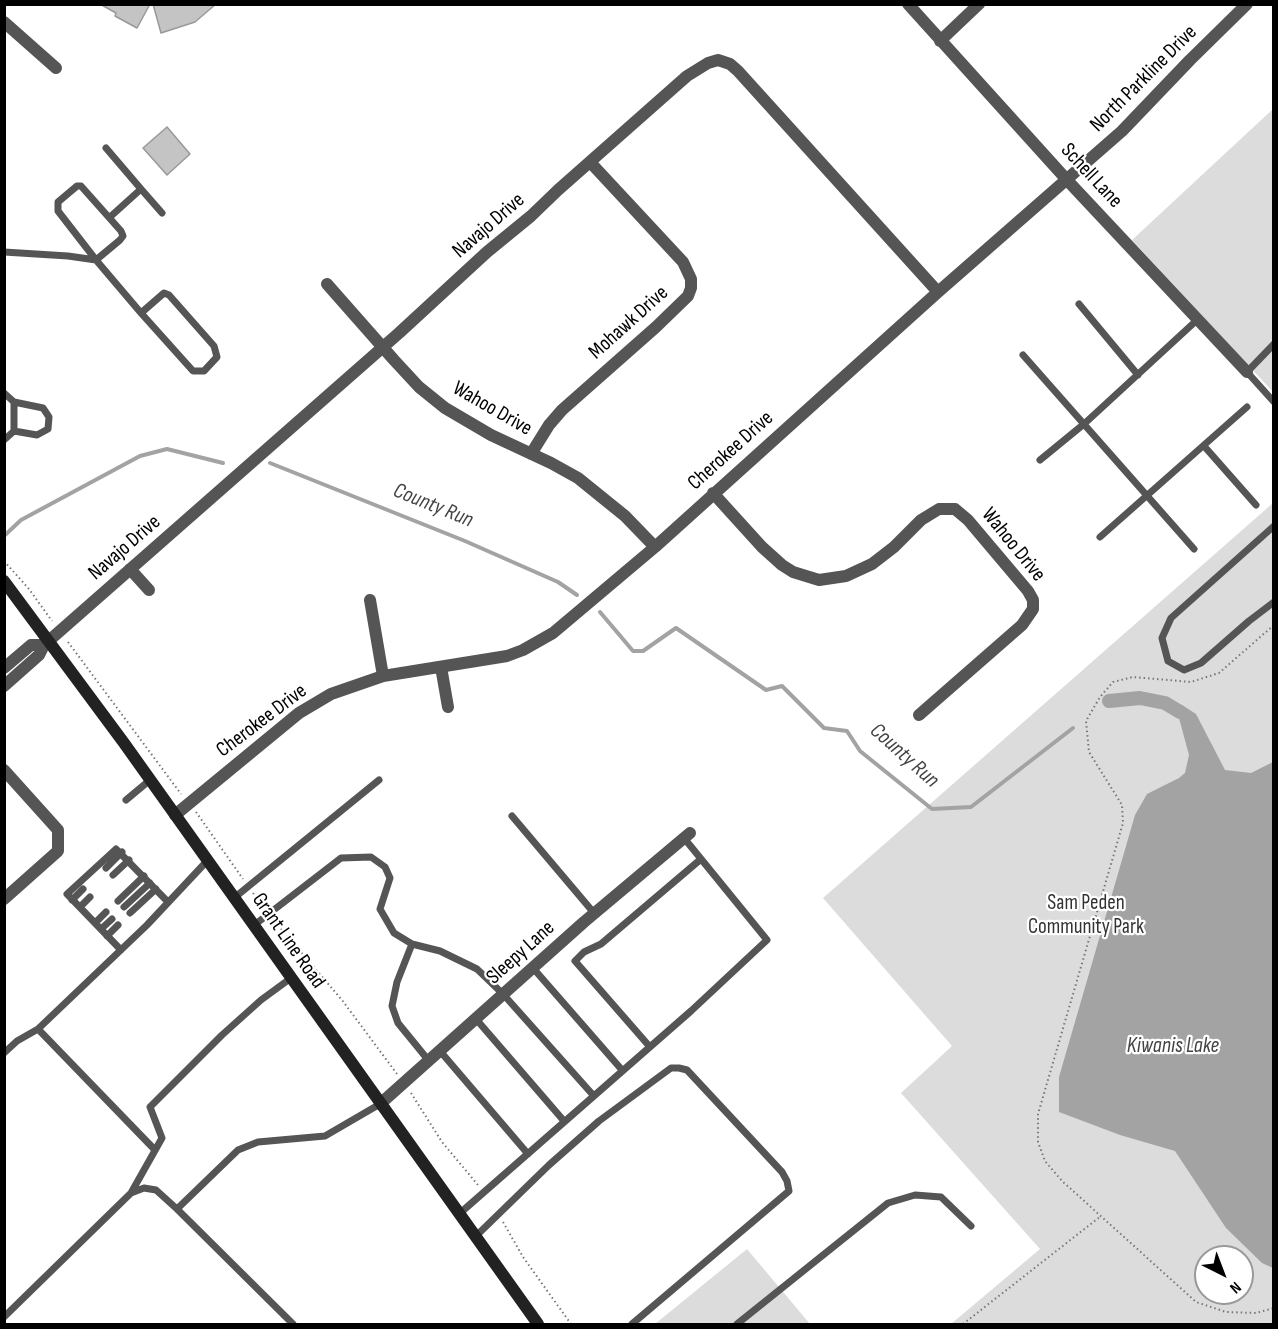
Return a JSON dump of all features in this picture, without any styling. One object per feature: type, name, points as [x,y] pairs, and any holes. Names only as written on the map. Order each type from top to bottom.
[{"type":"main road","name":"Grant Line Road","points":[[4,581],[46,643],[150,780],[538,1324]]},
{"type":"street","name":"Schell Lane","points":[[908,4],[1067,180],[1247,372]]},
{"type":"street","points":[[940,41],[979,4]]},
{"type":"street","name":"North Parkline Drive","points":[[1067,180],[1122,131],[1247,4]]},
{"type":"street","points":[[4,22],[56,68]]},
{"type":"street","name":"Navajo Drive","points":[[46,643],[698,68],[718,60],[730,64],[746,80],[938,292]]},
{"type":"street","name":"Mohawk Drive","points":[[531,454],[549,425],[562,410],[664,319],[688,296],[692,288],[692,279],[683,262],[590,162]]},
{"type":"street","name":"Cherokee Drive","points":[[174,815],[299,713],[331,694],[383,676],[490,660],[538,643],[567,622],[655,547],[938,292],[1067,180]]},
{"type":"street","name":"Wahoo Drive","points":[[327,284],[419,387],[445,408],[491,435],[578,478],[604,497],[655,547]]},
{"type":"street","name":"Wahoo Drive","points":[[713,494],[762,547],[782,564],[793,572],[819,580],[846,576],[872,564],[894,547],[921,520],[939,509],[955,509],[968,520],[1028,591],[1033,600],[1033,609],[1022,625],[919,715]]},
{"type":"street","points":[[130,569],[148,590]]},
{"type":"street","points":[[370,600],[383,676]]},
{"type":"street","points":[[4,668],[31,645],[46,643]]},
{"type":"street","points":[[4,686],[39,655],[46,643]]},
{"type":"street","points":[[441,667],[447,707]]},
{"type":"street","points":[[4,899],[58,851],[58,830],[6,775]]},
{"type":"street","name":"Sleepy Lane","points":[[380,1104],[594,913],[687,836]]},
{"type":"lane","points":[[106,148],[162,213]]},
{"type":"lane","points":[[4,252],[96,260],[123,236],[110,217],[81,186],[77,186],[58,202],[58,211],[96,260],[141,312],[193,371],[204,371],[217,357],[214,346],[164,292],[141,312]]},
{"type":"lane","points":[[110,217],[141,189]]},
{"type":"lane","points":[[1079,304],[1138,375]]},
{"type":"lane","points":[[1040,460],[1084,424],[1197,320]]},
{"type":"lane","points":[[1274,344],[1247,372],[1274,402]]},
{"type":"lane","points":[[1023,355],[1194,549]]},
{"type":"lane","points":[[4,393],[14,402],[43,408],[49,417],[48,429],[37,435],[14,431]]},
{"type":"lane","points":[[4,440],[14,431],[14,402]]},
{"type":"lane","points":[[1100,537],[1148,497],[1247,407]]},
{"type":"lane","points":[[1204,446],[1256,505]]},
{"type":"lane","points":[[1274,526],[1171,618],[1162,638],[1168,661],[1184,670],[1202,663],[1274,602]]},
{"type":"lane","points":[[126,800],[150,780]]},
{"type":"lane","points":[[234,898],[380,780]]},
{"type":"lane","points":[[512,816],[594,913]]},
{"type":"lane","points":[[459,1214],[650,1047],[767,940],[701,859],[687,836]]},
{"type":"lane","points":[[121,950],[67,894],[116,849],[122,852],[168,902]]},
{"type":"lane","points":[[106,868],[122,852]]},
{"type":"lane","points":[[254,926],[341,858],[371,857],[386,867],[390,878],[380,909],[394,933],[412,944],[440,951],[477,969],[503,994],[593,1095]]},
{"type":"lane","points":[[650,1047],[575,961],[584,952],[601,944],[701,859]]},
{"type":"lane","points":[[113,875],[129,860]]},
{"type":"lane","points":[[4,1053],[17,1041],[38,1029],[121,950],[207,861]]},
{"type":"lane","points":[[118,901],[144,876]]},
{"type":"lane","points":[[124,907],[153,886]]},
{"type":"lane","points":[[130,913],[153,886]]},
{"type":"lane","points":[[72,900],[83,889]]},
{"type":"lane","points":[[80,907],[90,897]]},
{"type":"lane","points":[[95,923],[106,912]]},
{"type":"lane","points":[[101,929],[112,919]]},
{"type":"lane","points":[[107,936],[118,925]]},
{"type":"lane","points":[[412,944],[392,1006],[398,1023],[429,1061]]},
{"type":"lane","points":[[533,968],[622,1070]]},
{"type":"lane","points":[[4,1317],[130,1193],[162,1138],[150,1107],[222,1035],[261,1000],[291,978]]},
{"type":"lane","points":[[476,1019],[564,1121]]},
{"type":"lane","points":[[38,1029],[155,1150]]},
{"type":"lane","points":[[440,1051],[528,1154]]},
{"type":"lane","points":[[475,1237],[549,1165],[599,1121],[671,1068],[687,1070],[782,1172],[789,1191],[632,1324]]},
{"type":"lane","points":[[177,1209],[238,1150],[258,1142],[325,1136],[380,1104]]},
{"type":"lane","points":[[130,1193],[144,1188],[156,1190],[293,1324]]},
{"type":"lane","points":[[737,1324],[888,1203],[915,1195],[941,1197],[971,1226]]},
{"type":"path","points":[[4,561],[29,589],[48,616]]},
{"type":"path","points":[[1274,625],[1219,673],[1191,682],[1133,677],[1113,682],[1100,697],[1086,721],[1089,752],[1122,805],[1124,823],[1038,1114],[1038,1142],[1045,1161],[1062,1180],[1196,1302],[1226,1312],[1256,1313],[1274,1308]]},
{"type":"path","points":[[68,642],[178,790]]},
{"type":"path","points":[[196,812],[269,915],[342,1000],[416,1098],[442,1142],[484,1193]]},
{"type":"path","points":[[500,1215],[523,1257],[544,1283],[571,1324]]},
{"type":"path","points":[[963,1324],[1101,1216]]},
{"type":"green space","points":[[1273,109],[1273,392],[1132,240]]},
{"type":"green space","name":"Sam Peden Community Park","points":[[1273,503],[1273,1324],[951,1324],[1040,1249],[901,1093],[952,1046],[823,898]]},
{"type":"green space","points":[[747,1249],[810,1324],[655,1324]]},
{"type":"water","name":"Kiwanis Lake","points":[[1182,705],[1196,714],[1225,770],[1251,773],[1273,762],[1273,1268],[1262,1263],[1254,1255],[1254,1245],[1243,1245],[1226,1228],[1175,1151],[1120,1135],[1059,1112],[1059,1077],[1135,815],[1147,794],[1185,773],[1189,755],[1179,718]]},
{"type":"building","points":[[100,4],[150,4],[137,28],[115,16],[116,13]]},
{"type":"building","points":[[153,4],[216,4],[195,22],[161,33]]},
{"type":"building","points":[[167,127],[190,154],[167,175],[143,148]]},
{"type":"waterway","name":"County Run","points":[[4,536],[21,520],[140,456],[167,449],[223,463]]},
{"type":"waterway","name":"County Run","points":[[270,463],[465,541],[558,582],[577,595]]},
{"type":"waterway","name":"County Run","points":[[600,612],[633,651],[643,651],[676,628],[766,690],[782,686],[824,728],[847,731],[860,751],[932,809],[971,807],[1073,728]]},
{"type":"waterway","name":"County Run","points":[[1109,701],[1140,698],[1165,703],[1180,712]]}]
